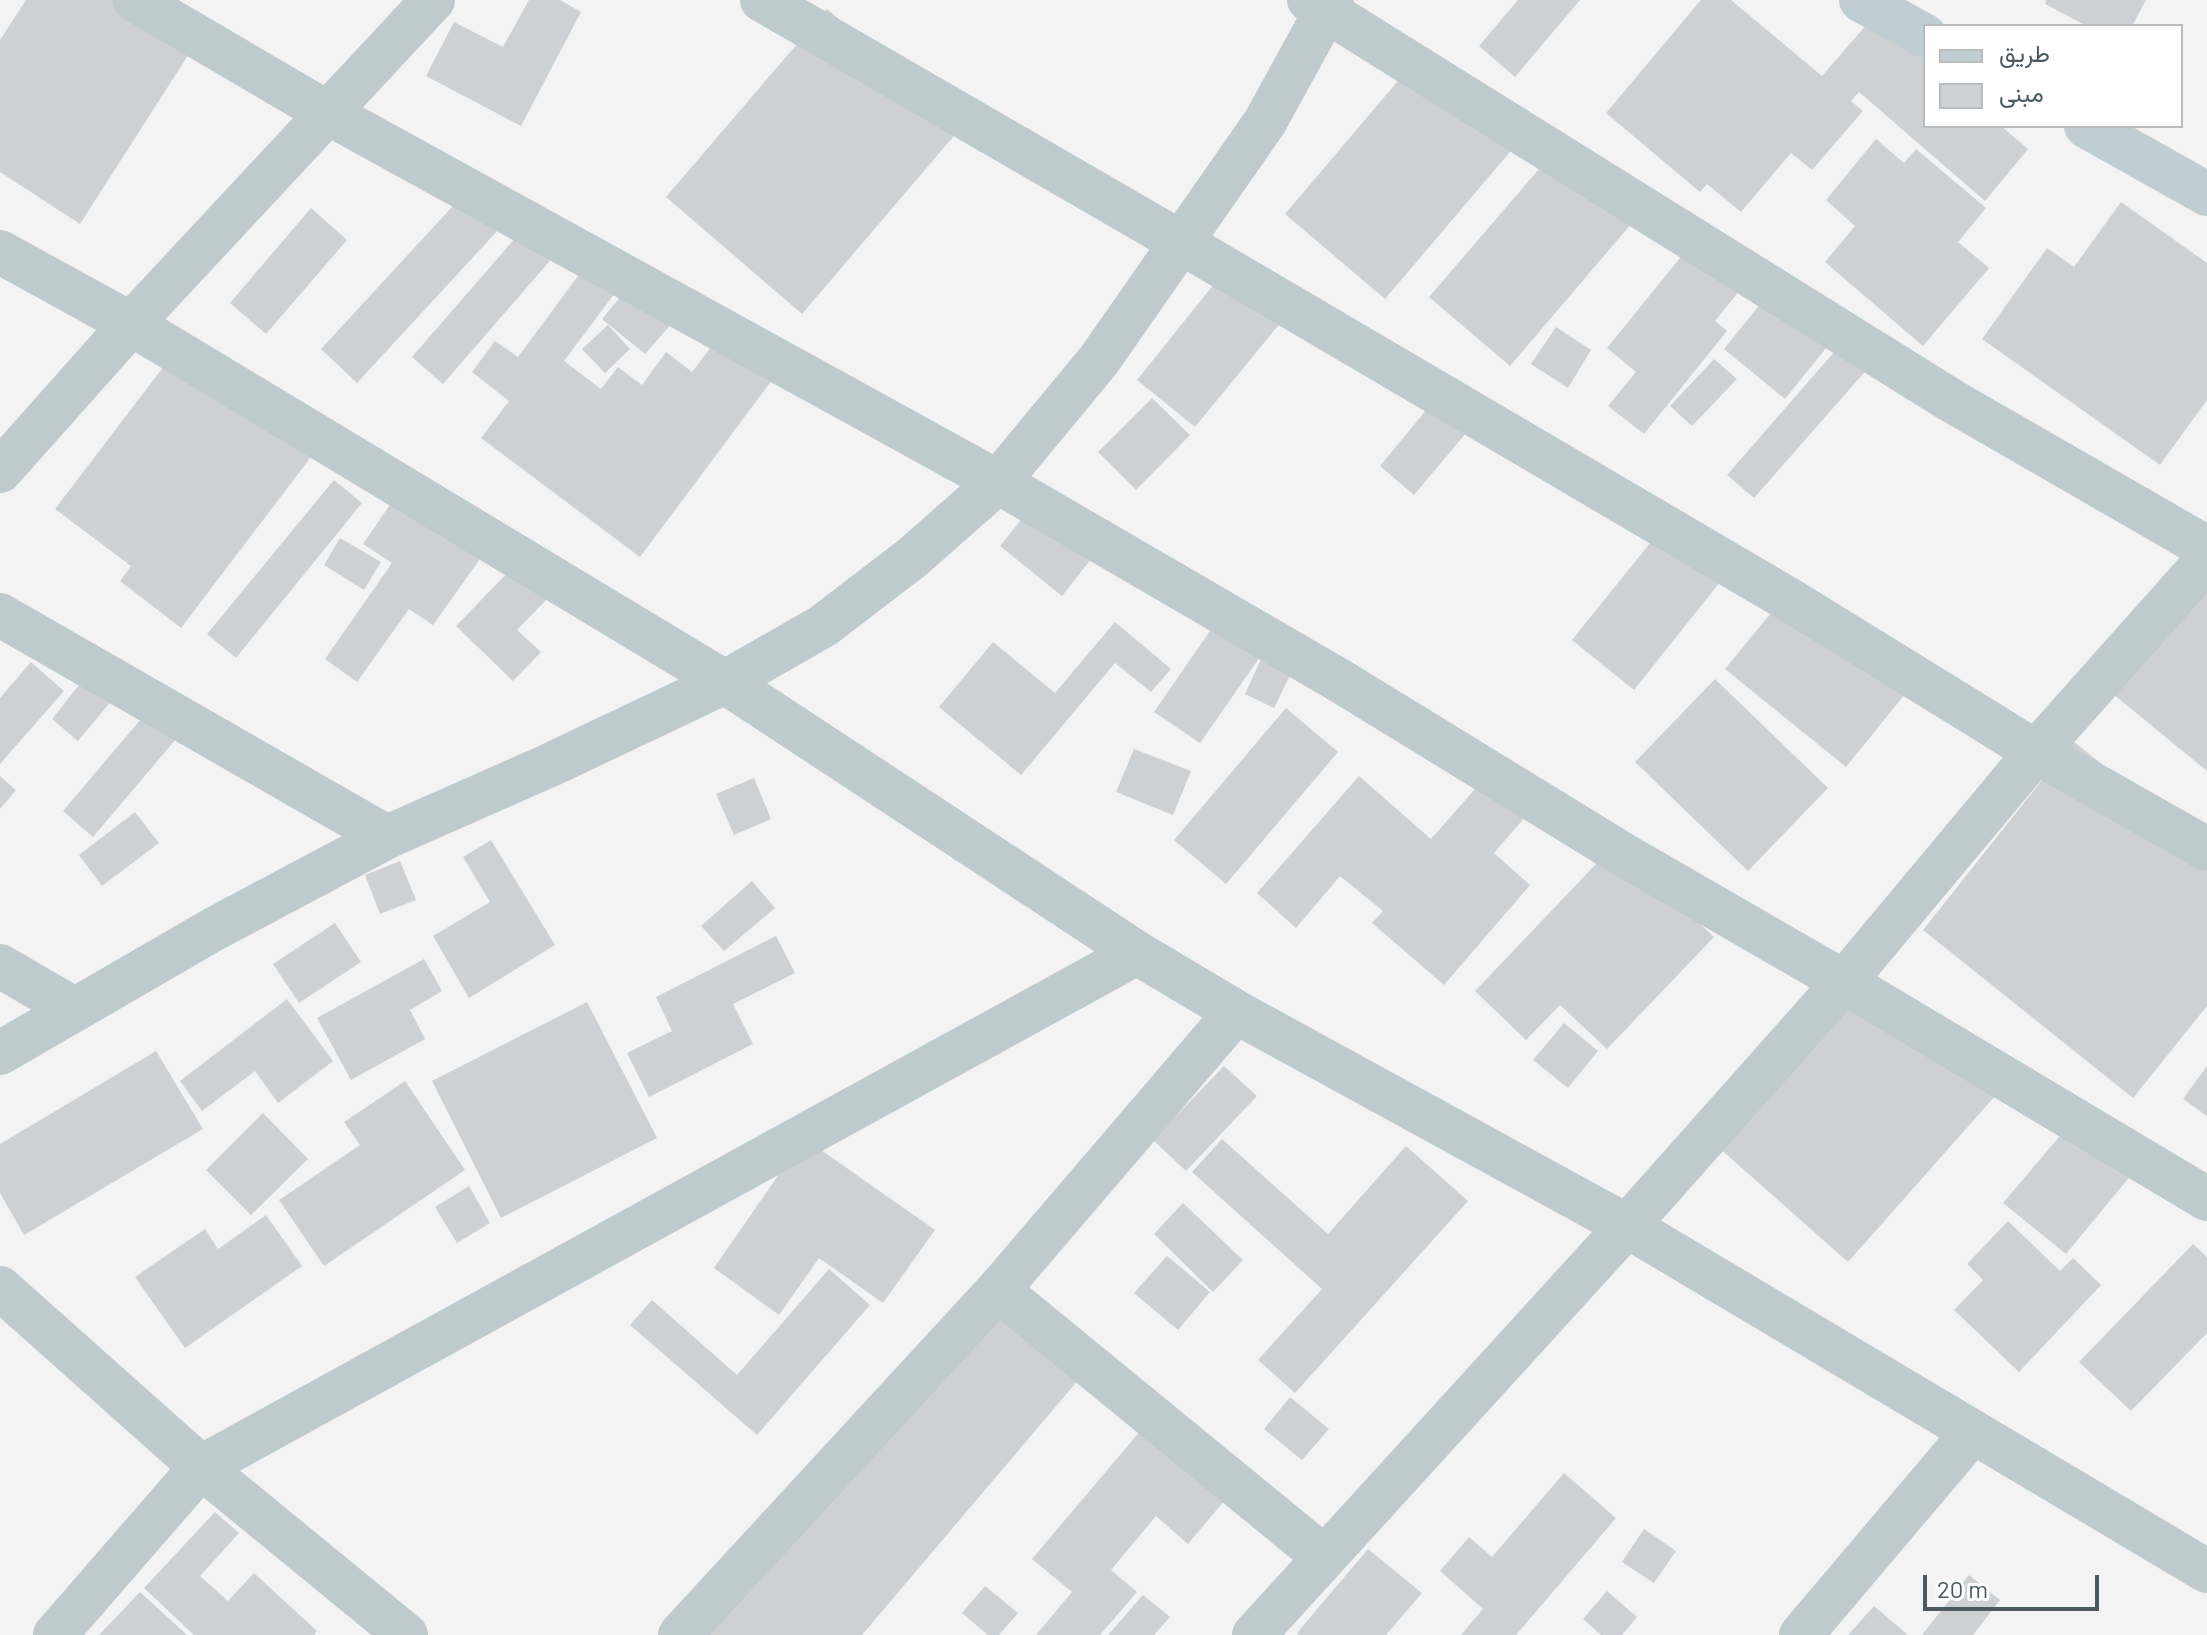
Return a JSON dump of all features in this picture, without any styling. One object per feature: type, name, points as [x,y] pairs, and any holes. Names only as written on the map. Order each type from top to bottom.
[{"type":"main road","points":[[1861,0],[1923,35]]},
{"type":"main road","points":[[2090,128],[2207,194]]},
{"type":"street","points":[[135,0],[326,112],[998,482],[1342,682],[1624,855],[1844,982],[2207,1199]]},
{"type":"street","points":[[0,471],[131,324],[433,0]]},
{"type":"street","points":[[762,0],[1182,243],[1793,602],[2036,752],[2207,849]]},
{"type":"street","points":[[0,1053],[214,929],[387,837],[550,765],[725,682],[823,626],[913,557],[998,482],[1099,360],[1265,122],[1322,3],[1952,401],[2207,548]]},
{"type":"street","points":[[0,252],[131,324],[725,682],[1137,953],[1236,1012],[1627,1226],[2207,1571]]},
{"type":"street","points":[[1254,1635],[1627,1226],[1844,982],[2036,752],[2207,560]]},
{"type":"street","points":[[0,615],[387,837]]},
{"type":"street","points":[[55,1635],[201,1467],[665,1215],[1137,953]]},
{"type":"street","points":[[0,966],[74,1009]]},
{"type":"street","points":[[680,1635],[998,1290],[1236,1012]]},
{"type":"street","points":[[0,1288],[201,1467],[406,1635]]},
{"type":"street","points":[[998,1290],[1324,1557]]},
{"type":"street","points":[[1801,1635],[1972,1433]]},
{"type":"building","points":[[26,0],[124,0],[194,46],[80,224],[0,172],[0,40]]},
{"type":"building","points":[[529,0],[560,0],[581,12],[521,126],[426,76],[454,22],[503,47]]},
{"type":"building","points":[[1518,0],[1580,0],[1515,77],[1479,46]]},
{"type":"building","points":[[1701,0],[1731,0],[1822,76],[1874,16],[1923,58],[1923,128],[2003,128],[2028,149],[1985,201],[1859,92],[1851,101],[1863,111],[1812,170],[1791,153],[1741,212],[1707,184],[1700,192],[1606,113]]},
{"type":"building","points":[[2046,0],[2146,0],[2133,24],[2083,24],[2045,4]]},
{"type":"building","points":[[827,9],[964,124],[802,314],[666,197]]},
{"type":"building","points":[[1414,62],[1515,146],[1385,299],[1285,214]]},
{"type":"building","points":[[1876,139],[1904,163],[1916,149],[1986,208],[1958,242],[1989,268],[1923,346],[1825,262],[1855,226],[1826,200]]},
{"type":"building","points":[[1552,154],[1632,223],[1510,366],[1429,297]]},
{"type":"building","points":[[463,195],[500,228],[357,383],[321,349]]},
{"type":"building","points":[[2121,202],[2207,263],[2207,400],[2160,465],[1982,339],[2047,248],[2074,267]]},
{"type":"building","points":[[311,208],[347,240],[266,334],[230,303]]},
{"type":"building","points":[[530,221],[561,248],[443,384],[412,357]]},
{"type":"building","points":[[1688,248],[1740,290],[1715,321],[1727,331],[1644,434],[1608,406],[1636,372],[1607,348]]},
{"type":"building","points":[[592,257],[624,281],[564,361],[601,389],[618,367],[642,385],[666,352],[692,372],[721,334],[775,376],[640,557],[481,438],[509,401],[472,372],[495,341],[518,357]]},
{"type":"building","points":[[1226,269],[1286,316],[1195,427],[1137,380]]},
{"type":"building","points":[[630,285],[674,321],[645,354],[602,319]]},
{"type":"building","points":[[1770,292],[1831,342],[1785,399],[1724,349]]},
{"type":"building","points":[[608,325],[630,349],[605,373],[582,349]]},
{"type":"building","points":[[1556,327],[1591,350],[1568,388],[1531,364]]},
{"type":"building","points":[[1842,343],[1870,366],[1754,498],[1727,475]]},
{"type":"building","points":[[180,345],[317,449],[181,628],[120,581],[131,566],[55,509]]},
{"type":"building","points":[[1714,359],[1737,379],[1692,426],[1670,406]]},
{"type":"building","points":[[1152,398],[1190,435],[1136,490],[1098,452]]},
{"type":"building","points":[[1432,403],[1467,432],[1414,495],[1380,466]]},
{"type":"building","points":[[334,480],[362,503],[236,658],[207,634]]},
{"type":"building","points":[[394,499],[480,559],[433,625],[409,609],[357,682],[325,659],[392,563],[363,544]]},
{"type":"building","points":[[1037,500],[1099,549],[1062,596],[1000,546]]},
{"type":"building","points":[[1659,532],[1720,582],[1634,690],[1572,640]]},
{"type":"building","points":[[2207,534],[2207,771],[2091,676]]},
{"type":"building","points":[[340,538],[381,562],[364,590],[324,565]]},
{"type":"building","points":[[515,565],[548,598],[517,630],[541,652],[513,681],[456,626]]},
{"type":"building","points":[[1793,586],[1914,683],[1846,767],[1725,669]]},
{"type":"building","points":[[1115,622],[1171,669],[1151,692],[1115,663],[1021,775],[939,707],[993,642],[1055,693]]},
{"type":"building","points":[[1214,625],[1260,657],[1200,743],[1154,712]]},
{"type":"building","points":[[1262,657],[1292,671],[1274,708],[1245,694]]},
{"type":"building","points":[[31,662],[64,691],[0,764],[0,698]]},
{"type":"building","points":[[91,670],[118,693],[78,741],[52,719]]},
{"type":"building","points":[[1715,679],[1828,788],[1748,871],[1635,762]]},
{"type":"building","points":[[152,706],[182,732],[93,837],[63,811]]},
{"type":"building","points":[[1286,708],[1338,752],[1226,884],[1174,840]]},
{"type":"building","points":[[2073,741],[2207,849],[2207,1006],[2133,1098],[1923,930]]},
{"type":"building","points":[[1134,749],[1191,771],[1173,815],[1116,792]]},
{"type":"building","points":[[0,776],[16,790],[0,809]]},
{"type":"building","points":[[1359,776],[1431,839],[1484,779],[1526,816],[1494,853],[1530,885],[1444,985],[1372,923],[1383,911],[1340,876],[1296,928],[1257,893]]},
{"type":"building","points":[[754,778],[771,819],[734,835],[716,794]]},
{"type":"building","points":[[135,812],[159,843],[102,886],[79,855]]},
{"type":"building","points":[[491,840],[555,945],[469,998],[433,936],[490,902],[463,857]]},
{"type":"building","points":[[1615,844],[1714,937],[1607,1049],[1560,1005],[1526,1040],[1475,991]]},
{"type":"building","points":[[400,861],[416,900],[380,914],[365,875]]},
{"type":"building","points":[[752,881],[775,908],[724,951],[701,926]]},
{"type":"building","points":[[335,923],[361,962],[299,1003],[273,964]]},
{"type":"building","points":[[776,936],[795,973],[733,1004],[753,1044],[649,1097],[627,1053],[672,1031],[656,997]]},
{"type":"building","points":[[424,959],[442,991],[410,1010],[425,1039],[351,1080],[317,1018]]},
{"type":"building","points":[[1864,979],[1996,1095],[1848,1262],[1717,1146]]},
{"type":"building","points":[[287,999],[333,1061],[278,1103],[255,1071],[202,1111],[180,1081]]},
{"type":"building","points":[[587,1002],[657,1138],[501,1218],[432,1081]]},
{"type":"building","points":[[1564,1023],[1598,1051],[1568,1088],[1533,1060]]},
{"type":"building","points":[[156,1051],[203,1129],[24,1235],[0,1193],[0,1144]]},
{"type":"building","points":[[1224,1066],[1257,1096],[1186,1171],[1153,1140]]},
{"type":"building","points":[[2207,1066],[2207,1116],[2183,1099]]},
{"type":"building","points":[[405,1081],[465,1170],[324,1266],[279,1200],[360,1145],[344,1122]]},
{"type":"building","points":[[263,1113],[308,1159],[251,1215],[206,1170]]},
{"type":"building","points":[[2076,1117],[2137,1168],[2066,1254],[2003,1203]]},
{"type":"building","points":[[804,1138],[935,1230],[883,1303],[819,1258],[779,1315],[714,1268]]},
{"type":"building","points":[[1222,1139],[1328,1234],[1406,1146],[1468,1201],[1295,1393],[1258,1360],[1322,1289],[1192,1172]]},
{"type":"building","points":[[469,1186],[490,1223],[457,1243],[435,1207]]},
{"type":"building","points":[[1183,1203],[1243,1260],[1213,1292],[1154,1234]]},
{"type":"building","points":[[266,1215],[302,1266],[185,1348],[135,1277],[205,1229],[218,1249]]},
{"type":"building","points":[[2008,1221],[2060,1271],[2073,1258],[2101,1285],[2019,1372],[1954,1310],[1983,1280],[1967,1264]]},
{"type":"building","points":[[2193,1244],[2207,1257],[2207,1333],[2131,1411],[2079,1362]]},
{"type":"building","points":[[1167,1256],[1210,1292],[1178,1330],[1134,1293]]},
{"type":"building","points":[[829,1269],[870,1305],[757,1435],[630,1325],[652,1300],[737,1375]]},
{"type":"building","points":[[990,1291],[1085,1372],[862,1635],[710,1635],[703,1629]]},
{"type":"building","points":[[1290,1397],[1329,1429],[1302,1460],[1264,1429]]},
{"type":"building","points":[[1147,1423],[1230,1494],[1188,1544],[1156,1516],[1111,1570],[1137,1592],[1100,1635],[1036,1635],[1072,1592],[1032,1559]]},
{"type":"building","points":[[1564,1473],[1616,1518],[1516,1635],[1461,1635],[1483,1609],[1440,1571],[1469,1537],[1492,1557]]},
{"type":"building","points":[[215,1512],[239,1533],[200,1576],[228,1601],[254,1573],[317,1631],[314,1635],[194,1635],[144,1588]]},
{"type":"building","points":[[1644,1529],[1676,1551],[1654,1583],[1622,1562]]},
{"type":"building","points":[[1368,1549],[1422,1593],[1386,1635],[1299,1635],[1297,1633]]},
{"type":"building","points":[[1969,1575],[2000,1600],[1973,1635],[1922,1635]]},
{"type":"building","points":[[985,1586],[1018,1613],[999,1635],[988,1635],[962,1613]]},
{"type":"building","points":[[1607,1591],[1637,1617],[1622,1635],[1601,1635],[1583,1619]]},
{"type":"building","points":[[140,1592],[187,1635],[99,1635]]},
{"type":"building","points":[[1143,1595],[1170,1617],[1154,1635],[1108,1635]]},
{"type":"building","points":[[1874,1606],[1908,1635],[1848,1635]]}]
